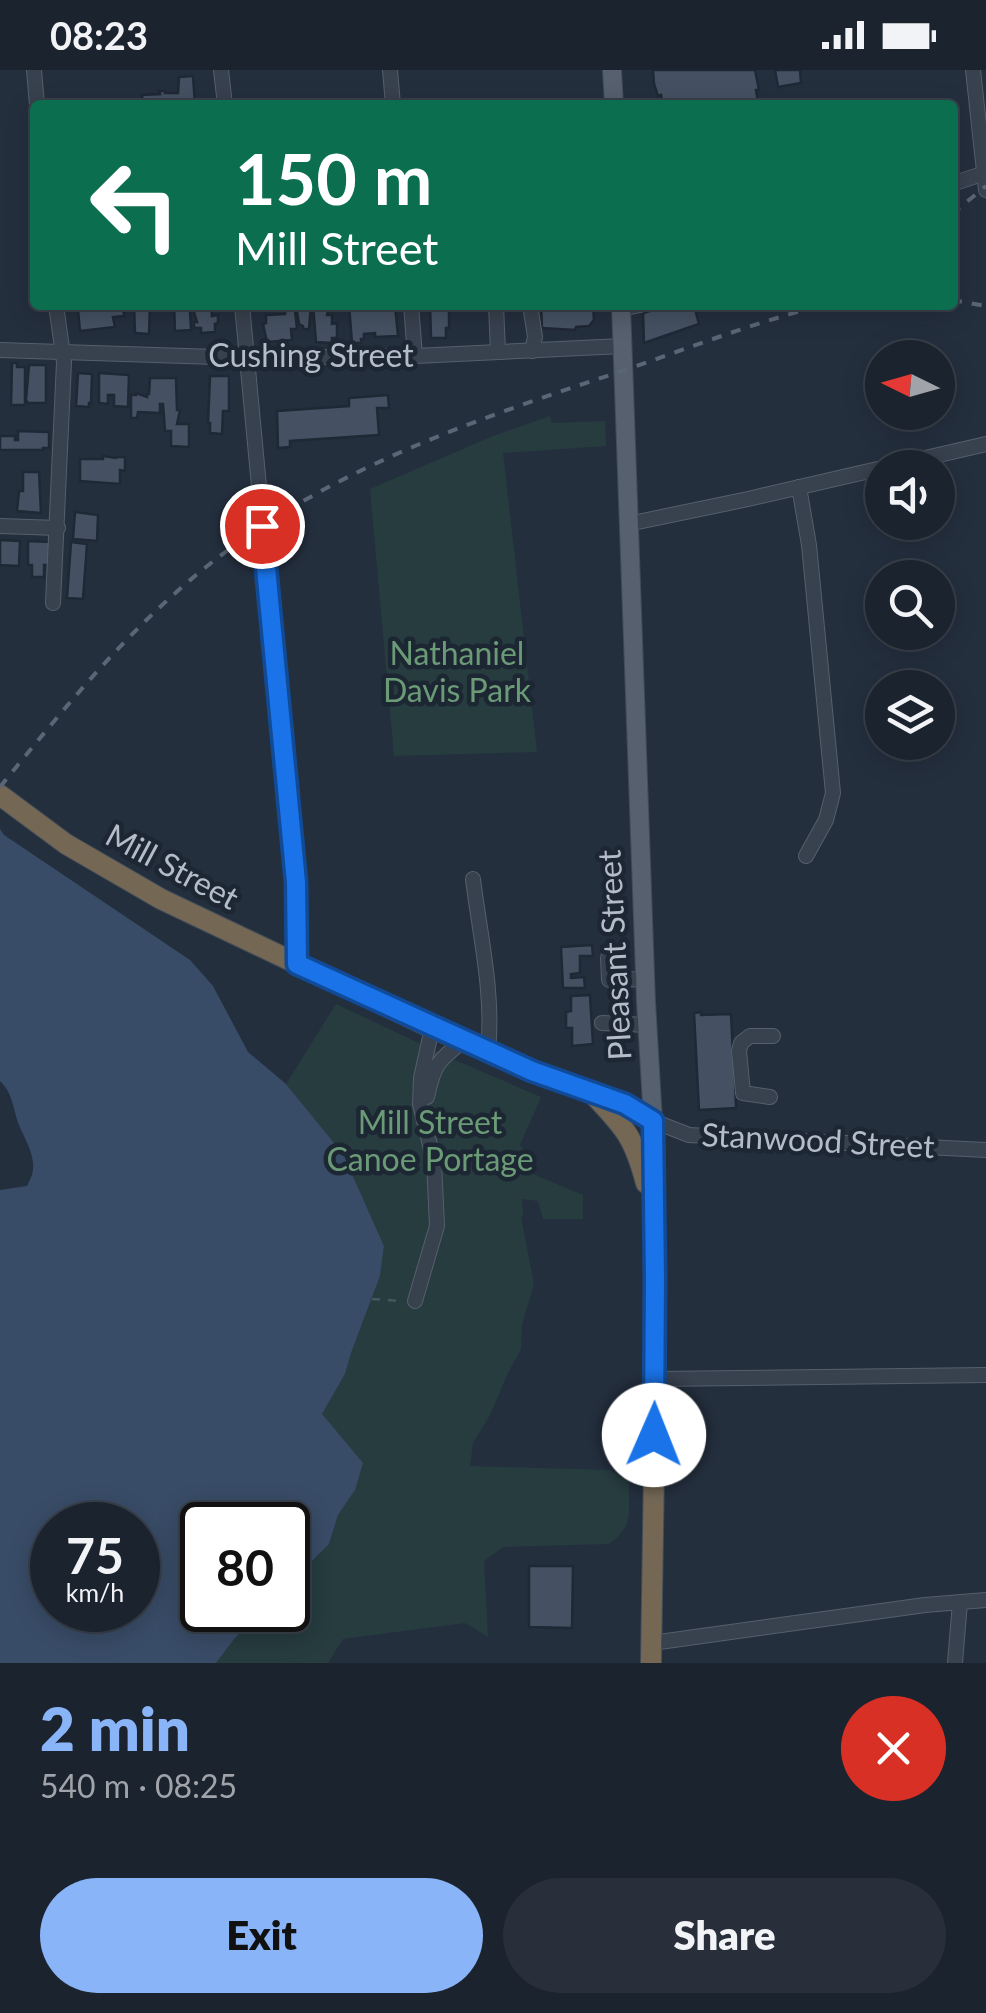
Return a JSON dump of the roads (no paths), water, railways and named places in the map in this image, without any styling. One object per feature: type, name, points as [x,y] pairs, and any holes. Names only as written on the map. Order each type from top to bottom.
[{"type":"highway","name":"Mill Street","points":[[0,795],[41,827],[161,899],[432,1028],[625,1104],[653,1121]]},
{"type":"highway","points":[[591,1093],[634,1144],[655,1218]]},
{"type":"highway","name":"Pleasant Street","points":[[652,1653],[653,1121]]},
{"type":"main road","points":[[612,70],[614,100]]},
{"type":"main road","name":"Pleasant Street","points":[[626,310],[622,346],[653,1121]]},
{"type":"street","points":[[34,70],[37,100]]},
{"type":"street","points":[[222,70],[224,100]]},
{"type":"street","points":[[390,70],[393,100]]},
{"type":"street","points":[[973,70],[986,190]]},
{"type":"street","points":[[958,182],[984,174]]},
{"type":"street","points":[[54,603],[64,362],[57,310]]},
{"type":"street","points":[[242,310],[296,882],[297,964]]},
{"type":"street","points":[[411,310],[415,356]]},
{"type":"street","points":[[496,310],[498,352]]},
{"type":"street","points":[[531,310],[535,337],[532,350]]},
{"type":"street","name":"Cushing Street","points":[[0,350],[247,358],[415,356],[622,346]]},
{"type":"street","points":[[628,524],[986,444]]},
{"type":"street","points":[[799,486],[809,544],[833,793],[826,820],[806,856]]},
{"type":"street","points":[[0,526],[58,528]]},
{"type":"street","points":[[473,879],[490,1021],[488,1052]]},
{"type":"street","points":[[608,958],[609,980],[645,979]]},
{"type":"street","points":[[602,1023],[647,1024]]},
{"type":"street","points":[[415,1302],[438,1226],[434,1162],[420,1104],[421,1078],[432,1028]]},
{"type":"street","points":[[770,1097],[743,1093],[739,1051],[741,1042],[750,1036],[774,1036]]},
{"type":"street","points":[[424,1122],[432,1072],[442,1058],[464,1041]]},
{"type":"street","name":"Stanwood Street","points":[[653,1121],[690,1135],[986,1150]]},
{"type":"street","points":[[655,1379],[986,1375]]},
{"type":"street","points":[[652,1653],[986,1600]]},
{"type":"street","points":[[955,1663],[960,1602]]},
{"type":"water","points":[[0,829],[190,960],[213,986],[248,1052],[286,1084],[343,1154],[384,1246],[380,1276],[345,1374],[322,1414],[363,1463],[355,1490],[338,1515],[329,1544],[310,1563],[310,1502],[180,1502],[180,1632],[241,1632],[216,1663],[0,1663],[0,1190],[27,1186],[33,1166],[0,1081]]},
{"type":"railway","points":[[958,209],[986,186]]},
{"type":"railway","points":[[958,301],[986,306]]},
{"type":"railway","points":[[0,787],[80,691],[167,601],[231,548],[322,490],[469,424],[806,310]]},
{"type":"park label","name":"Nathaniel Davis Park","points":[[457,672]]},
{"type":"park label","name":"Mill Street Canoe Portage","points":[[430,1142]]}]
